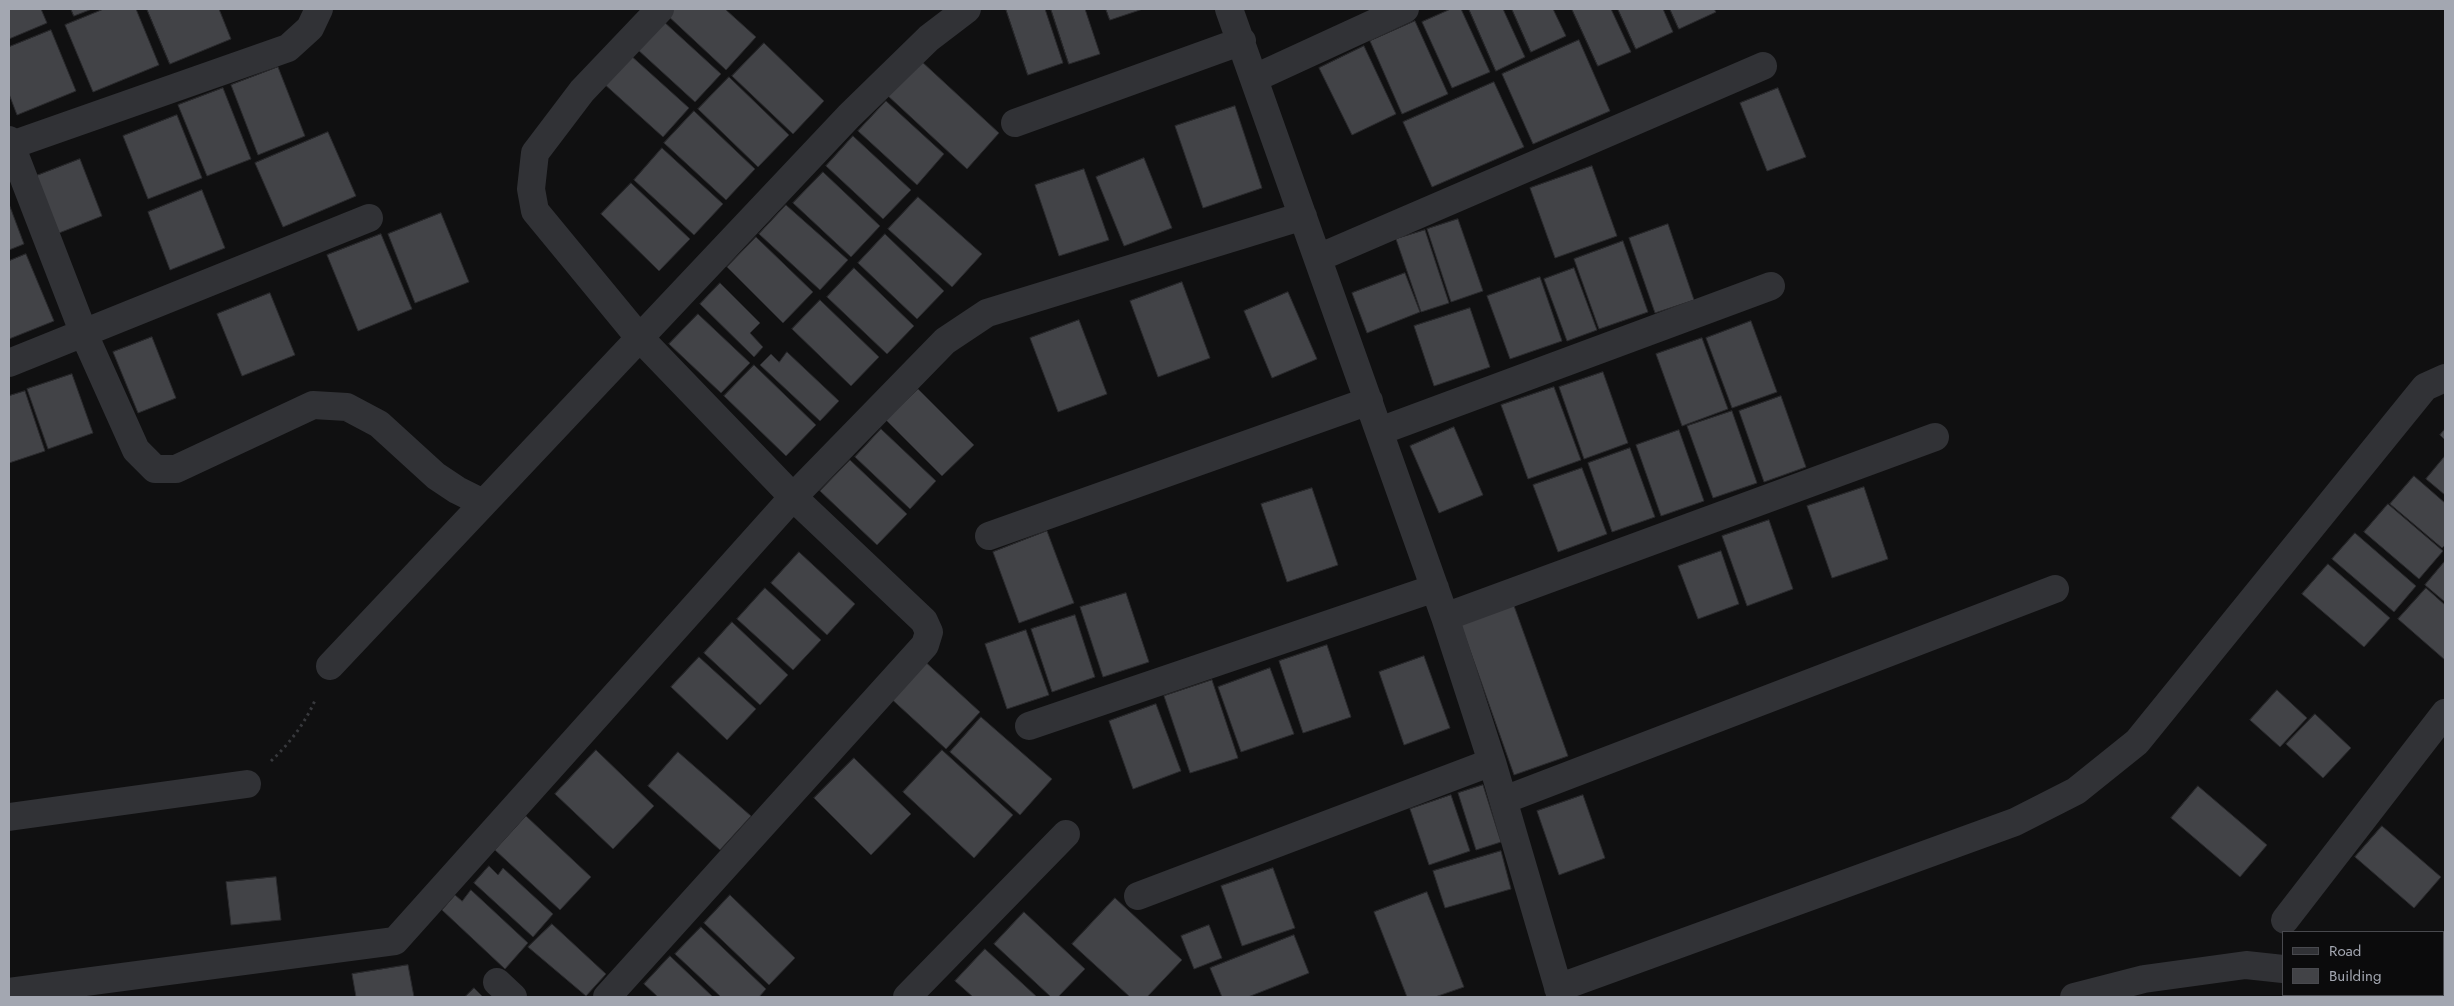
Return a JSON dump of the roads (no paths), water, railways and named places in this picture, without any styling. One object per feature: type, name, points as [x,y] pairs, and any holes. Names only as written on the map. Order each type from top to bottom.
[{"type":"street","points":[[319,9],[310,28],[288,48],[10,144],[84,334],[136,450],[155,468],[176,469],[313,405],[347,407],[379,424],[436,476],[456,490],[483,503]]},
{"type":"street","points":[[607,997],[925,645],[930,632],[924,620],[793,497],[638,336],[535,211],[531,189],[535,153],[582,91],[660,9]]},
{"type":"street","points":[[330,666],[638,336],[849,116],[929,38],[967,9]]},
{"type":"street","points":[[1229,9],[1242,41],[1435,588],[1504,800],[1560,993],[2015,822],[2076,791],[2137,742],[2425,387],[2445,378]]},
{"type":"street","points":[[1255,78],[1405,9]]},
{"type":"street","points":[[1015,123],[1242,41]]},
{"type":"street","points":[[1318,258],[1763,66]]},
{"type":"street","points":[[9,992],[395,941],[793,497],[945,341],[987,313],[1303,216]]},
{"type":"street","points":[[9,363],[369,218]]},
{"type":"street","points":[[1380,431],[1771,286]]},
{"type":"street","points":[[989,536],[1369,401]]},
{"type":"street","points":[[1445,618],[1936,437]]},
{"type":"street","points":[[1029,726],[1435,588]]},
{"type":"street","points":[[1504,800],[2055,589]]},
{"type":"street","points":[[2284,920],[2445,713]]},
{"type":"street","points":[[1138,896],[1492,762]]},
{"type":"street","points":[[9,817],[247,784]]},
{"type":"street","points":[[907,997],[1066,834]]},
{"type":"street","points":[[2074,997],[2144,979],[2237,966],[2246,965],[2282,969]]}]
